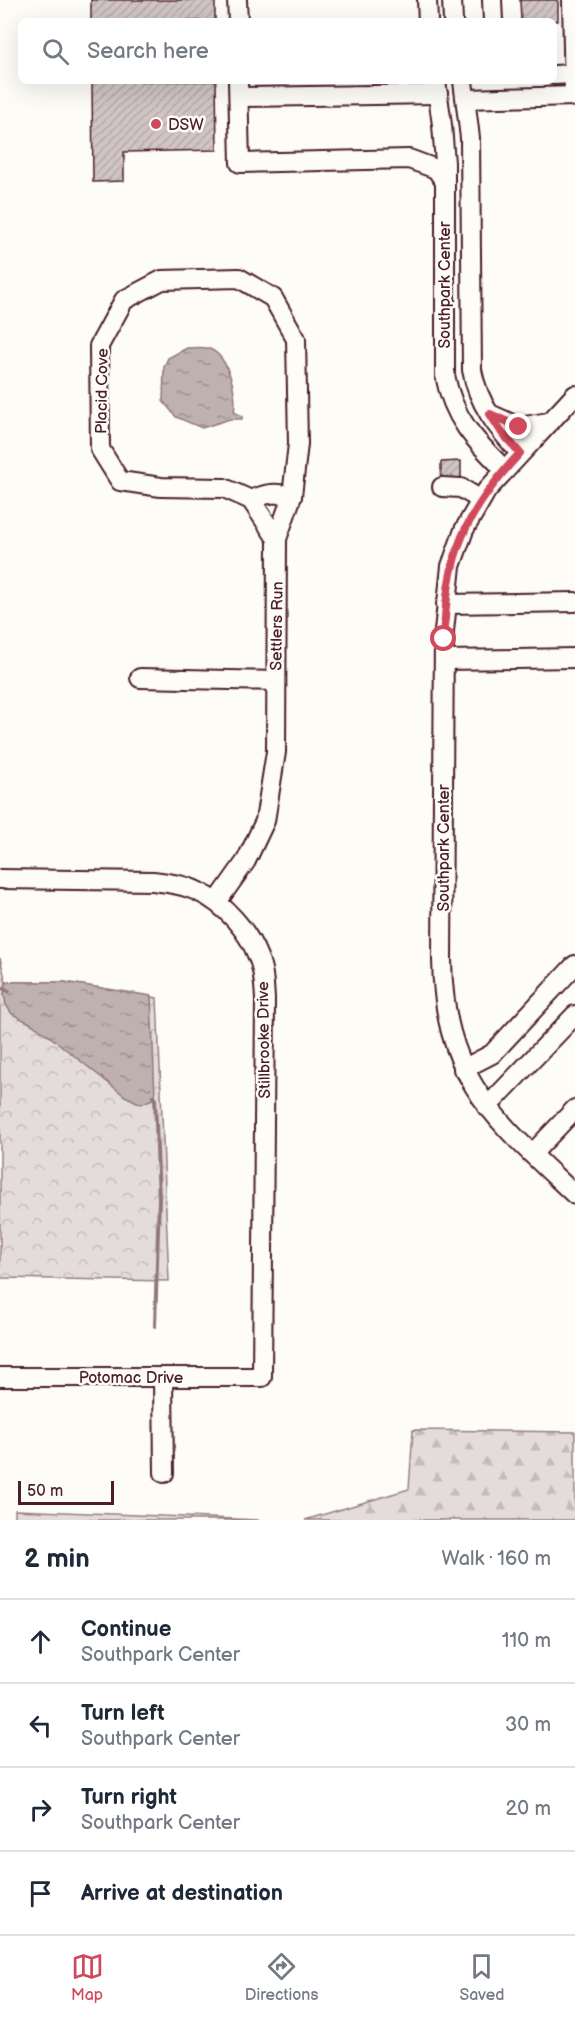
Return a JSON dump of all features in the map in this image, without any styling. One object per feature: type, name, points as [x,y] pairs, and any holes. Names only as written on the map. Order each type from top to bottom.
[{"type":"street","points":[[237,0],[237,18]]},
{"type":"street","points":[[427,0],[428,18]]},
{"type":"street","points":[[452,0],[453,18]]},
{"type":"street","points":[[492,0],[493,18]]},
{"type":"street","points":[[464,90],[574,97],[572,0]]},
{"type":"street","points":[[557,75],[573,74]]},
{"type":"street","points":[[392,95],[407,84]]},
{"type":"street","points":[[437,88],[392,95],[238,89],[240,163],[409,159],[436,170],[445,182]]},
{"type":"street","name":"Southpark Center","points":[[437,88],[444,141],[444,348],[448,388],[456,411],[469,433],[504,470]]},
{"type":"street","name":"Southpark Center","points":[[464,90],[470,138],[472,363],[475,385],[502,433],[520,453]]},
{"type":"street","name":"Placid Cove","points":[[251,500],[224,488],[161,487],[120,481],[100,449],[99,346],[124,300],[162,280],[239,278],[273,298],[296,339]]},
{"type":"street","name":"Settlers Run","points":[[216,902],[246,861],[265,821],[276,752],[277,539],[292,496],[298,444],[296,339]]},
{"type":"street","name":"Southpark Center","points":[[575,396],[504,470],[481,501],[467,524],[451,566],[446,604],[444,660],[442,980],[447,1022],[463,1069],[487,1107],[575,1195]]},
{"type":"street","points":[[490,414],[519,427],[549,422]]},
{"type":"street","points":[[442,488],[460,488],[481,501]]},
{"type":"street","points":[[277,539],[251,500],[279,492],[292,496]]},
{"type":"street","points":[[446,604],[575,602]]},
{"type":"street","points":[[444,660],[575,658]]},
{"type":"street","points":[[140,678],[276,681]]},
{"type":"street","name":"Stillbrooke Drive","points":[[0,879],[153,881],[176,884],[198,891],[216,902],[241,928],[259,958],[264,980],[262,1377]]},
{"type":"street","points":[[463,1069],[492,1054],[575,965]]},
{"type":"street","points":[[487,1107],[575,1015]]},
{"type":"street","points":[[532,1154],[575,1109]]},
{"type":"street","name":"Potomac Drive","points":[[0,1377],[262,1377]]},
{"type":"street","points":[[164,1377],[164,1473]]},
{"type":"green space","points":[[0,958],[6,982],[64,982],[157,998],[169,1281],[0,1278]]},
{"type":"green space","points":[[413,1430],[575,1432],[575,1520],[305,1520],[409,1489]]},
{"type":"green space","points":[[15,1510],[259,1520],[15,1520]]},
{"type":"water","points":[[187,348],[206,348],[214,351],[220,357],[226,365],[233,385],[234,412],[242,416],[242,419],[230,419],[202,428],[176,417],[163,401],[164,367],[168,358]]},
{"type":"water","points":[[6,982],[64,982],[151,996],[155,1098],[141,1104],[125,1096],[53,1039],[12,1014],[6,1005],[4,994]]},
{"type":"building","points":[[91,0],[215,0],[215,18],[91,18]]},
{"type":"building","points":[[520,0],[558,0],[558,21],[557,18],[521,18]]},
{"type":"building","points":[[92,84],[216,84],[217,150],[124,152],[124,181],[93,182]]},
{"type":"building","points":[[461,461],[461,479],[441,479],[441,462]]},
{"type":"waterway","points":[[0,987],[9,991]]},
{"type":"waterway","points":[[153,1096],[155,1098],[159,1199],[155,1326]]},
{"type":"place","name":"DSW","points":[[156,124]]},
{"type":"route","points":[[444,639],[448,585],[451,566],[459,542],[484,495],[520,453],[502,433],[490,414],[519,427]]}]
